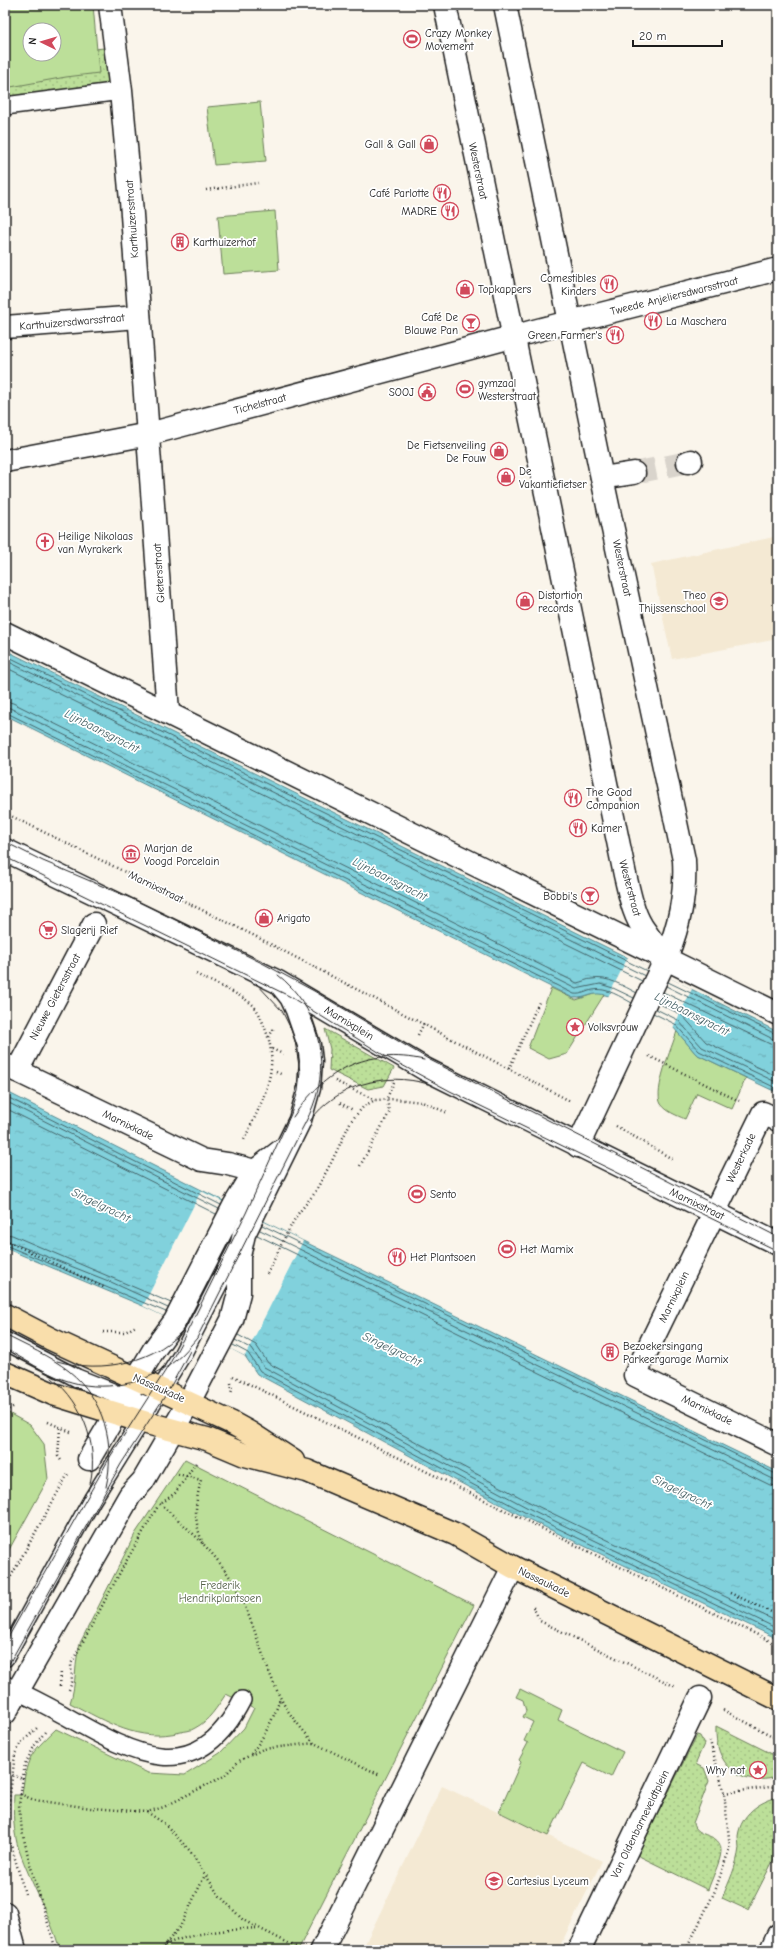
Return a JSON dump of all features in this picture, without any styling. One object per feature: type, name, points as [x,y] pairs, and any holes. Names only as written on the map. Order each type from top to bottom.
[{"type":"main road","name":"Nassaukade","points":[[5,1315],[137,1378],[150,1406],[172,1430],[207,1439],[245,1455],[307,1471],[456,1534],[512,1567],[778,1699]]},
{"type":"main road","name":"Nassaukade","points":[[5,1373],[53,1394],[121,1406],[150,1406],[190,1402],[250,1433],[307,1471]]},
{"type":"street","name":"Karthuizersstraat","points":[[110,5],[121,91],[149,434]]},
{"type":"street","name":"Westerstraat","points":[[445,5],[512,337],[630,898],[644,931],[663,966]]},
{"type":"street","name":"Westerstraat","points":[[505,5],[602,478],[684,860],[685,882],[678,928],[663,966]]},
{"type":"street","name":"Tweede Anjeliersdwarsstraat","points":[[570,322],[778,269]]},
{"type":"street","name":"Karthuizersdwarsstraat","points":[[5,327],[139,317]]},
{"type":"street","points":[[512,337],[570,322]]},
{"type":"street","name":"Tichelstraat","points":[[5,461],[149,434],[512,337]]},
{"type":"street","name":"Gietersstraat","points":[[149,434],[168,712]]},
{"type":"street","points":[[602,478],[634,473]]},
{"type":"street","points":[[5,633],[168,712],[663,966],[778,1014]]},
{"type":"street","points":[[5,850],[278,982],[291,997],[300,1018],[309,1045],[311,1061],[309,1088],[304,1109],[248,1225],[239,1256],[239,1293],[232,1320],[190,1402],[143,1481],[130,1494],[11,1688],[5,1713]]},
{"type":"street","name":"Nieuwe Gietersstraat","points":[[11,1068],[94,924]]},
{"type":"street","points":[[578,1146],[663,966]]},
{"type":"street","name":"Marnixplein","points":[[278,982],[425,1069],[616,1164]]},
{"type":"street","name":"Marnixkade","points":[[11,1068],[202,1160],[255,1171]]},
{"type":"street","name":"Westerkade","points":[[714,1216],[770,1117]]},
{"type":"street","points":[[89,1458],[153,1351],[175,1321],[234,1206],[255,1171],[286,1146]]},
{"type":"street","name":"Marnixstraat","points":[[616,1164],[714,1216],[778,1244]]},
{"type":"street","name":"Marnixplein","points":[[635,1375],[714,1216]]},
{"type":"street","name":"Marnixkade","points":[[635,1375],[778,1445]]},
{"type":"street","points":[[322,1950],[402,1787],[435,1726],[512,1567]]},
{"type":"street","name":"Van Oldenbarneveldtplein","points":[[579,1950],[697,1705]]},
{"type":"street","points":[[5,1913],[15,1950]]},
{"type":"street","points":[[771,1950],[778,1935]]},
{"type":"lane","points":[[5,106],[121,91]]},
{"type":"lane","points":[[5,1658],[49,1581],[92,1500],[195,1331],[248,1225]]},
{"type":"lane","name":"Nassaukade","points":[[5,1341],[77,1378],[121,1406]]},
{"type":"lane","points":[[11,1688],[105,1739],[145,1755],[162,1757],[191,1753],[215,1739],[232,1720],[242,1700]]},
{"type":"path","points":[[206,190],[258,183]]},
{"type":"path","name":"Marnixstraat","points":[[5,813],[253,935],[424,1023],[593,1113]]},
{"type":"path","points":[[192,972],[254,1006],[269,1037],[272,1049],[270,1078],[232,1166]]},
{"type":"path","points":[[509,1069],[540,1000]]},
{"type":"path","points":[[625,1044],[770,1117]]},
{"type":"path","points":[[360,1166],[388,1113],[387,1098]]},
{"type":"path","points":[[264,1279],[297,1215],[314,1194],[357,1112],[375,1100],[387,1098],[422,1102],[454,1116]]},
{"type":"path","points":[[340,1104],[353,1110]]},
{"type":"path","points":[[593,1113],[678,1163]]},
{"type":"path","points":[[5,1240],[105,1288]]},
{"type":"path","points":[[99,1332],[110,1334],[125,1332],[137,1326]]},
{"type":"path","points":[[231,1375],[778,1645]]},
{"type":"path","points":[[60,1428],[58,1456],[69,1472]]},
{"type":"path","points":[[5,1587],[69,1472],[89,1458]]},
{"type":"path","points":[[201,1480],[196,1503],[196,1528],[204,1546]]},
{"type":"path","points":[[160,1504],[215,1556],[234,1584],[256,1633],[280,1698],[292,1716],[314,1743],[402,1787]]},
{"type":"path","points":[[512,1567],[540,1621],[697,1705],[778,1738]]},
{"type":"path","points":[[730,1592],[778,1615]]},
{"type":"path","points":[[251,1755],[263,1738],[274,1716],[280,1698]]},
{"type":"path","points":[[686,1950],[715,1891],[730,1847],[724,1793],[708,1735],[697,1705]]},
{"type":"path","points":[[5,1772],[23,1779],[20,1795],[34,1800],[91,1808],[147,1812],[164,1807],[224,1776],[240,1761],[263,1749],[314,1743]]},
{"type":"path","points":[[724,1793],[778,1786]]},
{"type":"path","points":[[147,1812],[165,1824],[190,1851],[218,1894],[243,1920],[301,1950]]},
{"type":"path","points":[[161,1950],[181,1925],[206,1875]]},
{"type":"path","points":[[166,1945],[177,1939],[193,1935],[258,1928]]},
{"type":"shaded area","name":"Theo Thijssenschool","points":[[778,536],[778,639],[672,659],[651,564]]},
{"type":"shaded area","name":"Cartesius Lyceum","points":[[442,1786],[602,1861],[558,1950],[362,1950]]},
{"type":"green space","points":[[5,5],[93,5],[99,73],[66,77],[5,88]]},
{"type":"green space","points":[[104,48],[109,88],[5,103],[5,83],[52,62],[62,62],[62,57],[76,51]]},
{"type":"green space","points":[[260,102],[266,161],[214,165],[207,107]]},
{"type":"green space","points":[[275,211],[279,270],[223,274],[218,216]]},
{"type":"green space","points":[[551,988],[576,1000],[607,990],[567,1054],[549,1059],[528,1048]]},
{"type":"green space","points":[[325,1029],[394,1068],[384,1086],[368,1089],[329,1070],[330,1049]]},
{"type":"green space","points":[[677,1031],[696,1054],[746,1078],[732,1109],[697,1093],[685,1119],[675,1115],[663,1107],[659,1098],[659,1089]]},
{"type":"green space","points":[[5,1411],[30,1425],[44,1444],[48,1479],[5,1557]]},
{"type":"green space","name":"Frederik Hendrikplantsoen","points":[[185,1459],[474,1605],[298,1950],[60,1950],[51,1924],[19,1850],[15,1829],[14,1795],[22,1795],[25,1772],[34,1752],[56,1729],[148,1773],[185,1775],[220,1753],[244,1728],[254,1708],[226,1694],[209,1718],[193,1729],[165,1735],[151,1735],[123,1729],[70,1703],[74,1688],[80,1643],[135,1534]]},
{"type":"green space","points":[[520,1689],[562,1710],[558,1720],[623,1752],[611,1777],[584,1763],[548,1836],[499,1812],[521,1762],[519,1760],[528,1743],[524,1741],[533,1722],[523,1717],[526,1711],[523,1700],[516,1697]]},
{"type":"green space","points":[[716,1726],[778,1757],[778,1777],[752,1779],[741,1776],[732,1770],[725,1762],[720,1752]]},
{"type":"green space","points":[[697,1735],[700,1736],[704,1744],[696,1762],[697,1765],[704,1768],[709,1781],[693,1823],[698,1831],[717,1840],[721,1851],[718,1865],[708,1890],[637,1855]]},
{"type":"green space","points":[[778,1797],[778,1851],[748,1910],[722,1898],[736,1861],[739,1848],[738,1836],[740,1828],[747,1815],[752,1810],[764,1802]]},
{"type":"water","name":"Lijnbaansgracht","points":[[5,650],[778,1032],[778,1093],[696,1054],[673,1027],[603,994],[573,998],[5,715]]},
{"type":"water","name":"Singelgracht","points":[[5,1091],[303,1241],[778,1472],[778,1639],[526,1518],[257,1374],[245,1356],[220,1343],[143,1306],[5,1248]]},
{"type":"pier","points":[[628,957],[692,989],[673,1028],[608,997]]},
{"type":"pier","points":[[201,1191],[303,1241],[245,1356],[143,1306]]},
{"type":"tunnel","points":[[634,473],[688,462]]},
{"type":"tram line","points":[[5,842],[43,861],[135,900],[264,964],[314,991],[430,1060],[778,1237]]},
{"type":"tram line","points":[[5,857],[289,996],[385,1056],[450,1091],[778,1251]]},
{"type":"tram line","points":[[5,1349],[42,1370],[65,1380],[93,1386],[108,1386],[138,1381],[164,1369],[182,1355],[197,1338],[310,1114],[318,1088],[321,1070],[317,1034],[311,1018],[302,1002],[291,987],[278,975]]},
{"type":"tram line","points":[[5,1643],[110,1457],[169,1365],[246,1213],[291,1114],[298,1091],[300,1072],[295,1041],[282,1011],[256,983]]},
{"type":"tram line","points":[[293,1117],[319,1086],[333,1075],[349,1066],[366,1060],[384,1057],[403,1057],[424,1060]]},
{"type":"tram line","points":[[310,1121],[333,1098],[347,1090],[363,1084],[395,1079],[412,1080],[428,1084]]},
{"type":"tram line","points":[[57,1361],[74,1365],[92,1366],[128,1362],[161,1348],[176,1337],[188,1324]]},
{"type":"tram line","points":[[5,1335],[62,1366],[81,1382],[91,1395],[99,1409],[108,1439],[109,1471],[106,1487]]},
{"type":"tram line","points":[[5,1671],[121,1464],[167,1393],[190,1351]]},
{"type":"tram line","points":[[52,1378],[64,1389],[73,1401],[87,1429],[91,1445],[92,1460],[92,1476],[88,1491]]},
{"type":"place","name":"Crazy Monkey Movement","points":[[412,39]]},
{"type":"place","name":"Gall & Gall","points":[[429,144]]},
{"type":"place","name":"Café Parlotte","points":[[442,193]]},
{"type":"place","name":"MADRE","points":[[450,211]]},
{"type":"place","name":"Karthuizerhof","points":[[180,242]]},
{"type":"place","name":"Comestibles Kinders","points":[[609,284]]},
{"type":"place","name":"Topkappers","points":[[465,289]]},
{"type":"place","name":"La Maschera","points":[[653,321]]},
{"type":"place","name":"Café De Blauwe Pan","points":[[471,323]]},
{"type":"place","name":"Green Farmer's","points":[[615,335]]},
{"type":"place","name":"gymzaal Westerstraat","points":[[465,389]]},
{"type":"place","name":"SOOJ","points":[[427,392]]},
{"type":"place","name":"De Fietsenveiling De Fouw","points":[[499,451]]},
{"type":"place","name":"De Vakantiefietser","points":[[506,477]]},
{"type":"place","name":"Heilige Nikolaas van Myrakerk","points":[[45,542]]},
{"type":"place","name":"Distortion records","points":[[525,601]]},
{"type":"place","name":"Theo Thijssenschool","points":[[719,601]]},
{"type":"place","name":"The Good Companion","points":[[573,798]]},
{"type":"place","name":"Kamer","points":[[578,828]]},
{"type":"place","name":"Marjan de Voogd Porcelain","points":[[131,854]]},
{"type":"place","name":"Bobbi's","points":[[590,896]]},
{"type":"place","name":"Arigato","points":[[264,918]]},
{"type":"place","name":"Slagerij Rief","points":[[48,930]]},
{"type":"place","name":"Volksvrouw","points":[[575,1027]]},
{"type":"place","name":"Sento","points":[[417,1194]]},
{"type":"place","name":"Het Marnix","points":[[507,1249]]},
{"type":"place","name":"Het Plantsoen","points":[[397,1257]]},
{"type":"place","name":"Bezoekersingang Parkeergarage Marnix","points":[[610,1352]]},
{"type":"place","name":"Why not","points":[[758,1770]]},
{"type":"place","name":"Cartesius Lyceum","points":[[494,1881]]}]
